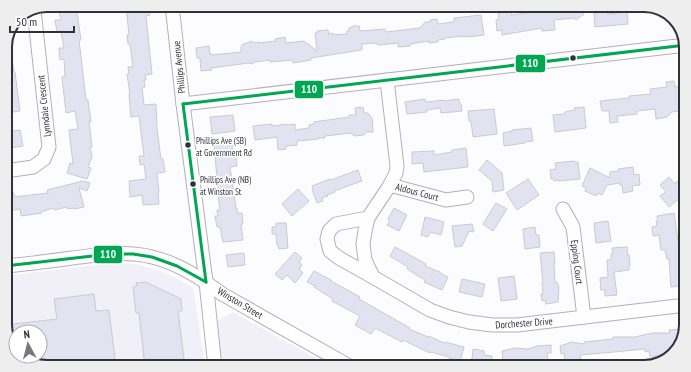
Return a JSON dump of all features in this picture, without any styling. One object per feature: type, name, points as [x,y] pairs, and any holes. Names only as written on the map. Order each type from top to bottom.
[{"type":"street","name":"Phillips Avenue","points":[[173,12],[214,360]]},
{"type":"street","name":"Lynndale Crescent","points":[[12,170],[34,167],[44,159],[49,147],[35,15]]},
{"type":"street","points":[[183,104],[679,46]]},
{"type":"street","points":[[373,276],[365,260],[363,244],[365,231],[368,218],[390,185],[396,173],[397,166],[387,80]]},
{"type":"street","name":"Aldous Court","points":[[390,185],[446,200],[467,197]]},
{"type":"street","name":"Epping Court","points":[[564,209],[573,227],[584,317]]},
{"type":"street","name":"Dorchester Drive","points":[[368,218],[336,224],[329,231],[326,239],[330,251],[339,258],[373,276],[430,310],[449,317],[469,322],[492,325],[517,325],[679,306]]},
{"type":"street","name":"Winston Street","points":[[12,265],[110,254],[132,254],[152,257],[177,266],[206,282],[222,294],[338,360]]},
{"type":"shaded area","points":[[115,263],[139,265],[168,274],[192,287],[204,360],[48,360],[48,324],[12,324],[12,275]]},
{"type":"shaded area","points":[[233,312],[319,360],[219,360],[215,322]]},
{"type":"building","points":[[59,12],[77,12],[86,100],[88,100],[91,122],[89,122],[92,157],[88,167],[91,168],[87,179],[67,173],[70,163],[73,164],[69,130],[78,129],[75,111],[66,113],[62,77],[65,76],[64,59],[60,60],[59,48],[64,48],[61,31],[57,32],[55,20],[61,20]]},
{"type":"building","points":[[127,12],[149,12],[150,15],[146,16],[152,74],[145,75],[145,87],[142,87],[144,105],[156,104],[157,129],[161,159],[163,159],[165,172],[157,173],[159,204],[143,205],[142,195],[130,197],[129,181],[146,179],[144,164],[140,165],[139,156],[144,156],[139,116],[131,117],[127,74],[129,74],[128,67],[133,67],[130,44],[128,44],[127,35],[129,35]]},
{"type":"building","points":[[511,12],[511,15],[533,12],[583,12],[584,14],[576,20],[574,18],[554,20],[555,30],[542,31],[542,28],[502,35],[502,30],[497,31],[496,20],[499,19],[498,13]]},
{"type":"building","points":[[607,12],[607,14],[627,12],[628,24],[595,27],[594,13]]},
{"type":"building","points":[[481,15],[484,35],[445,38],[438,40],[438,42],[429,43],[429,41],[410,44],[410,46],[398,47],[398,43],[378,45],[377,43],[362,44],[361,50],[311,58],[311,60],[293,63],[292,60],[270,62],[270,60],[255,62],[252,64],[249,63],[211,68],[212,70],[201,71],[200,58],[197,58],[196,48],[209,46],[210,54],[212,55],[241,52],[241,47],[243,44],[252,41],[254,43],[259,43],[276,41],[275,39],[285,37],[286,43],[304,41],[317,51],[315,33],[317,33],[317,31],[328,30],[329,34],[333,33],[333,35],[347,34],[349,28],[359,26],[360,31],[385,29],[386,32],[420,28],[425,22],[430,22],[430,20],[437,19],[438,24],[454,22],[454,18]]},
{"type":"building","points":[[12,58],[15,72],[20,111],[12,112]]},
{"type":"building","points":[[674,81],[675,87],[679,87],[679,111],[672,112],[667,117],[656,119],[655,109],[637,111],[637,114],[617,116],[618,122],[610,123],[609,111],[602,111],[600,101],[651,94],[650,89],[667,87],[666,82]]},
{"type":"building","points":[[425,99],[426,102],[459,99],[462,111],[441,113],[440,108],[427,110],[427,112],[407,114],[405,102]]},
{"type":"building","points":[[363,107],[364,113],[368,113],[372,118],[373,132],[366,132],[364,135],[354,136],[351,133],[325,136],[325,138],[297,141],[297,145],[286,146],[286,149],[278,150],[277,137],[255,140],[253,126],[295,124],[295,130],[309,128],[309,125],[314,124],[314,122],[356,115],[355,108]]},
{"type":"building","points":[[584,107],[586,128],[555,132],[553,115],[565,114],[565,112],[575,110],[574,108]]},
{"type":"building","points":[[494,109],[497,134],[473,137],[468,111]]},
{"type":"building","points":[[233,115],[235,131],[212,134],[210,117]]},
{"type":"building","points":[[531,128],[533,141],[504,146],[503,133],[512,130]]},
{"type":"building","points":[[20,130],[23,146],[12,148],[12,131]]},
{"type":"building","points":[[232,144],[233,157],[236,156],[237,166],[230,167],[237,213],[242,213],[243,224],[241,224],[243,240],[223,242],[220,227],[217,227],[215,216],[218,216],[217,210],[220,210],[214,145]]},
{"type":"building","points":[[466,148],[468,167],[424,172],[423,163],[412,164],[412,152],[434,151],[434,155]]},
{"type":"building","points":[[487,160],[502,173],[504,190],[493,192],[492,181],[479,170]]},
{"type":"building","points":[[578,162],[580,179],[554,181],[554,179],[551,179],[550,170],[556,169],[555,163]]},
{"type":"building","points":[[633,167],[634,175],[639,174],[640,185],[632,186],[633,191],[623,193],[622,185],[620,185],[620,183],[607,185],[602,195],[598,193],[596,196],[585,191],[586,188],[582,186],[590,168],[610,178],[610,172],[619,171],[618,169]]},
{"type":"building","points":[[358,170],[362,181],[334,191],[335,192],[322,198],[323,201],[317,203],[312,186]]},
{"type":"building","points":[[669,177],[675,184],[677,181],[679,183],[679,199],[669,207],[660,196],[666,192],[660,185]]},
{"type":"building","points":[[528,179],[539,195],[517,210],[506,193]]},
{"type":"building","points":[[83,181],[90,183],[87,191],[79,188],[84,207],[68,209],[67,207],[54,210],[53,208],[41,212],[42,213],[21,216],[20,209],[12,210],[12,193],[14,193],[14,197],[48,193],[47,190]]},
{"type":"building","points":[[298,189],[309,201],[292,216],[282,204]]},
{"type":"building","points":[[496,203],[507,209],[493,231],[483,224]]},
{"type":"building","points":[[394,208],[407,215],[399,231],[387,225],[390,220],[388,219]]},
{"type":"building","points":[[674,213],[679,241],[679,286],[671,287],[669,259],[667,259],[665,250],[661,250],[659,235],[653,236],[652,227],[657,226],[657,216]]},
{"type":"building","points":[[425,217],[444,222],[441,235],[430,232],[428,237],[421,235]]},
{"type":"building","points":[[608,221],[611,241],[596,243],[594,223]]},
{"type":"building","points":[[276,223],[286,223],[288,248],[279,249],[277,245],[276,234],[272,234],[272,227],[276,227]]},
{"type":"building","points":[[472,224],[474,232],[469,231],[462,246],[455,247],[452,226]]},
{"type":"building","points":[[535,227],[536,235],[539,235],[540,247],[525,249],[523,229]]},
{"type":"building","points":[[395,247],[426,264],[425,266],[448,277],[442,290],[424,282],[425,280],[407,269],[408,267],[390,256]]},
{"type":"building","points":[[627,247],[630,265],[629,270],[614,272],[617,295],[605,296],[605,290],[601,290],[600,278],[608,277],[607,260],[611,260],[611,254],[613,254],[612,248]]},
{"type":"building","points":[[295,252],[302,258],[299,262],[302,265],[299,269],[303,273],[295,283],[287,275],[282,280],[275,274]]},
{"type":"building","points":[[554,252],[555,282],[557,282],[559,287],[558,302],[546,304],[545,300],[542,301],[541,294],[543,294],[543,283],[540,253]]},
{"type":"building","points":[[244,253],[245,265],[228,267],[226,255]]},
{"type":"building","points":[[314,271],[360,297],[359,299],[410,328],[409,329],[444,343],[464,347],[460,360],[430,353],[403,340],[402,342],[375,328],[371,334],[355,325],[360,316],[332,301],[333,299],[307,282]]},
{"type":"building","points":[[514,276],[517,299],[501,301],[498,278]]},
{"type":"building","points":[[462,279],[485,284],[482,297],[459,292]]},
{"type":"building","points":[[146,282],[181,299],[182,311],[178,311],[184,360],[144,360],[139,313],[136,313],[133,287],[137,286],[136,283]]},
{"type":"building","points":[[94,294],[96,311],[109,310],[115,360],[48,360],[48,324],[14,324],[57,319],[54,299]]},
{"type":"building","points":[[679,329],[678,334],[670,348],[662,355],[650,357],[649,351],[645,352],[645,349],[580,355],[581,359],[565,360],[564,353],[561,354],[560,346],[572,342],[584,344],[584,342],[613,339],[613,337],[635,337],[652,333],[670,333],[669,330]]},
{"type":"building","points":[[551,345],[551,353],[547,353],[548,360],[503,360],[502,351],[515,348],[528,349],[537,346]]},
{"type":"building","points":[[473,349],[484,351],[484,355],[492,356],[491,360],[472,360]]},
{"type":"transit line","name":"110","points":[[183,104],[679,46]]},
{"type":"transit line","name":"110","points":[[183,104],[206,282]]},
{"type":"transit line","name":"110","points":[[12,265],[110,254],[133,254],[152,257],[177,266],[206,282]]},
{"type":"place","name":"Phillips Ave (SB) at Government Rd","points":[[188,145]]},
{"type":"place","name":"Phillips Ave (NB) at Winston St","points":[[193,184]]}]
